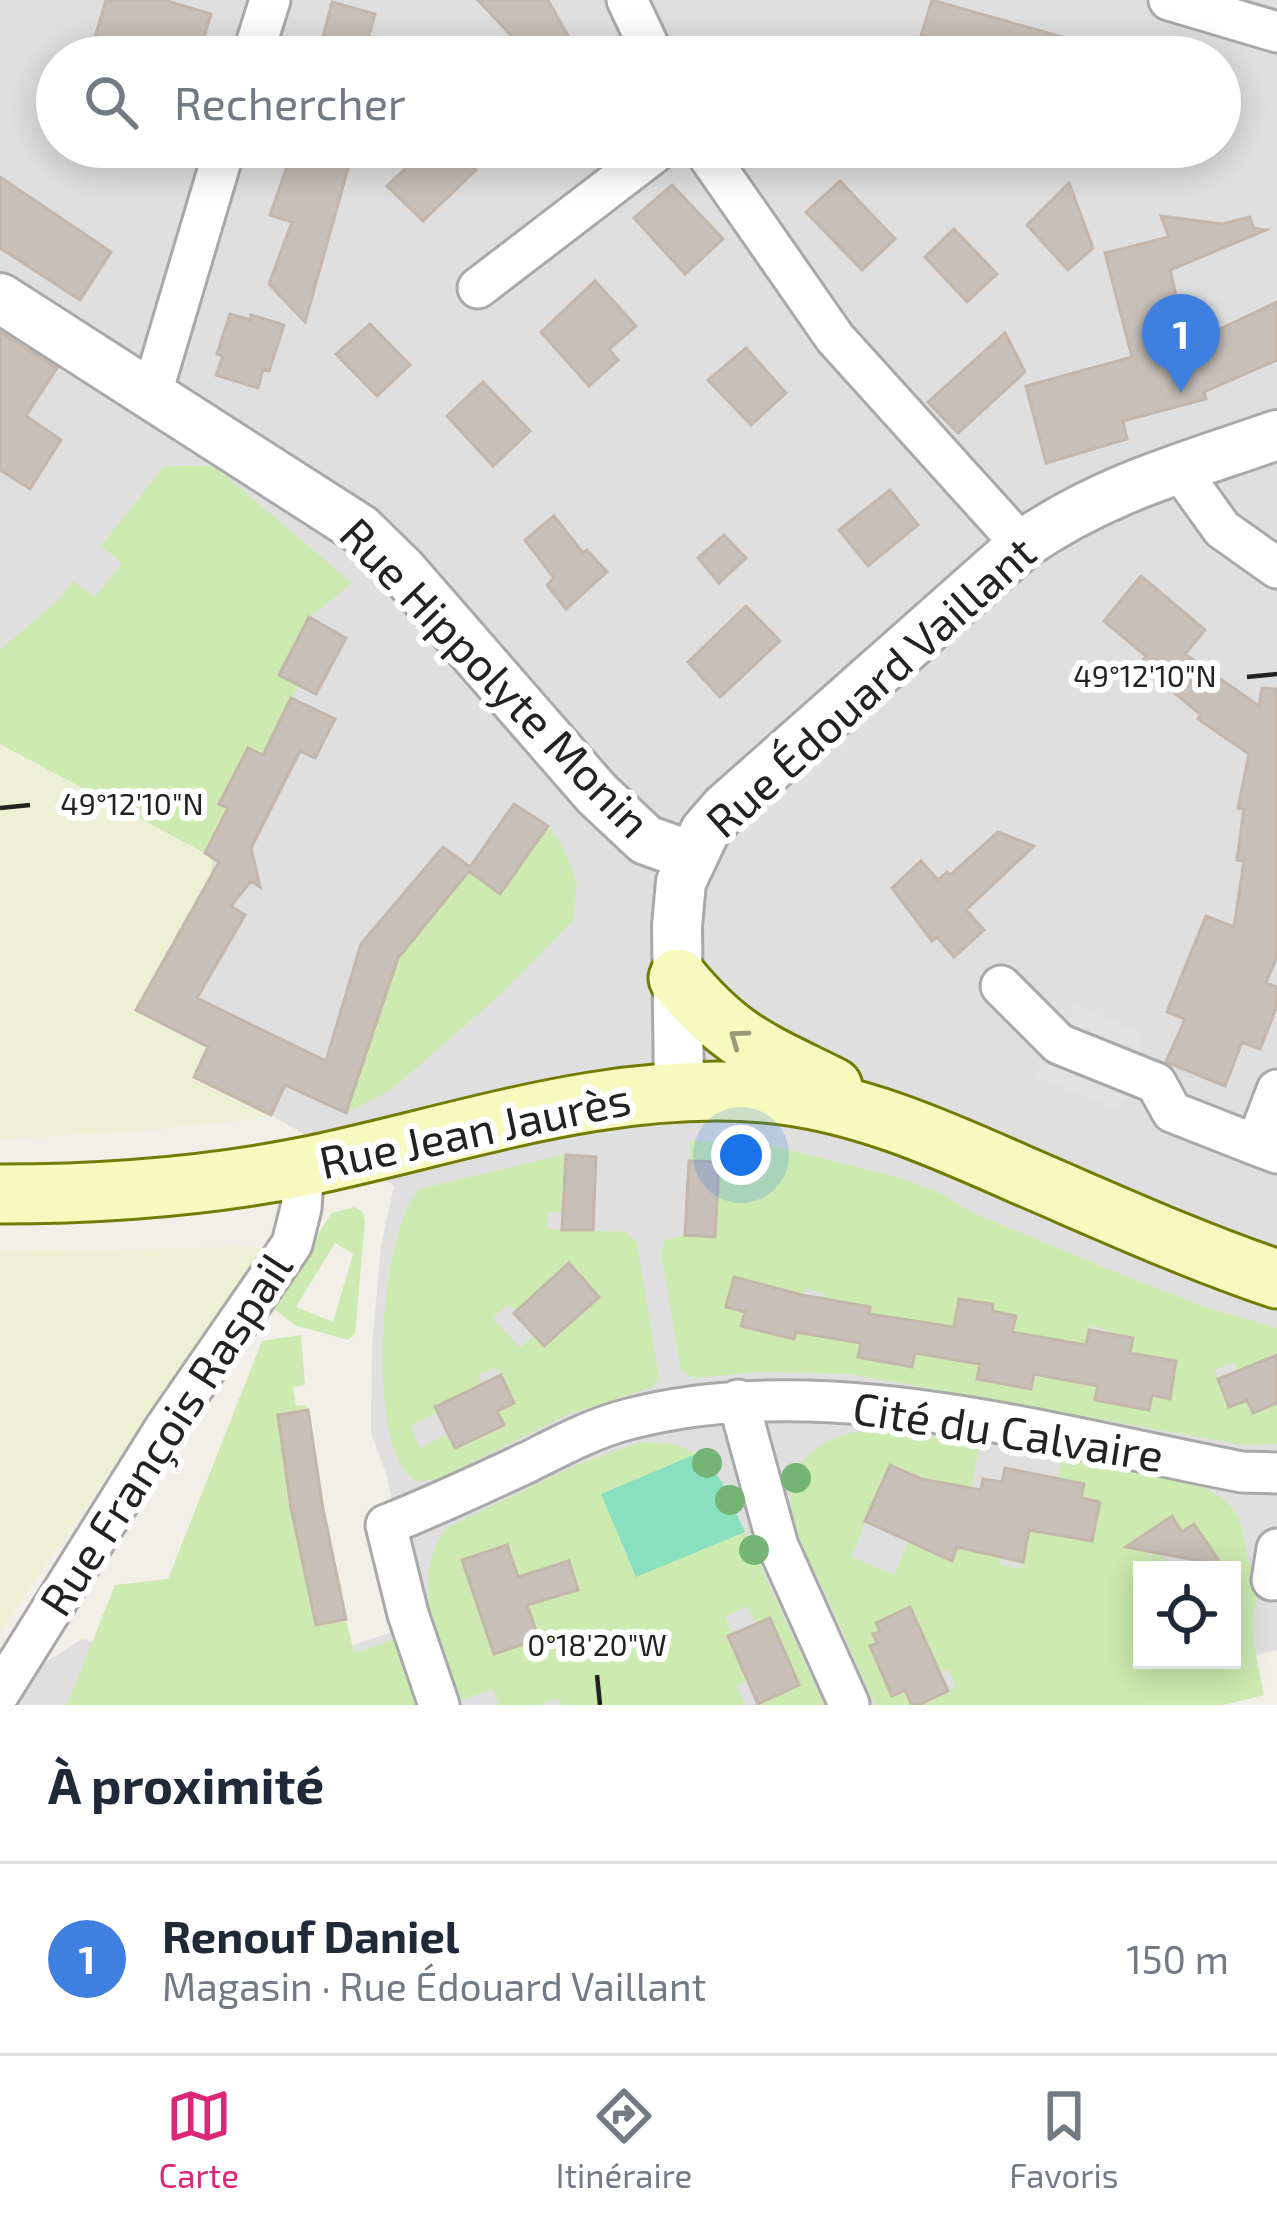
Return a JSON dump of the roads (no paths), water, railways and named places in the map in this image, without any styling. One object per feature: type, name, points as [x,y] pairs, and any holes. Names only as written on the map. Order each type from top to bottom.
[{"type":"main road","points":[[678,978],[712,1018],[750,1048],[917,1129]]},
{"type":"main road","name":"Rue Jean Jaurès","points":[[0,1194],[148,1186],[304,1166],[555,1107],[679,1092],[766,1093],[844,1106],[917,1129],[1202,1252],[1277,1279]]},
{"type":"street","points":[[259,36],[270,0]]},
{"type":"street","points":[[627,0],[644,36]]},
{"type":"street","points":[[1169,0],[1277,32]]},
{"type":"street","points":[[151,396],[219,168]]},
{"type":"street","points":[[478,288],[635,168]]},
{"type":"street","points":[[717,168],[835,338],[1022,545]]},
{"type":"street","name":"Rue Hippolyte Monin","points":[[0,298],[360,529],[402,570],[597,794],[646,840],[691,856]]},
{"type":"street","name":"Rue Édouard Vaillant","points":[[679,1092],[681,882],[691,856],[725,808],[1022,545],[1084,505],[1277,436]]},
{"type":"street","points":[[1179,469],[1222,529],[1277,568]]},
{"type":"street","points":[[1001,986],[1059,1044],[1156,1084],[1172,1112],[1267,1149],[1277,1090]]},
{"type":"street","name":"Rue François Raspail","points":[[0,1692],[165,1428],[292,1244],[304,1166]]},
{"type":"street","points":[[738,1400],[778,1546],[849,1704]]},
{"type":"street","name":"Cité du Calvaire","points":[[439,1705],[408,1614],[386,1525],[629,1419],[738,1400],[880,1404],[1242,1472],[1277,1473]]},
{"type":"place","name":"Renouf Daniel","points":[[1181,393]]}]
